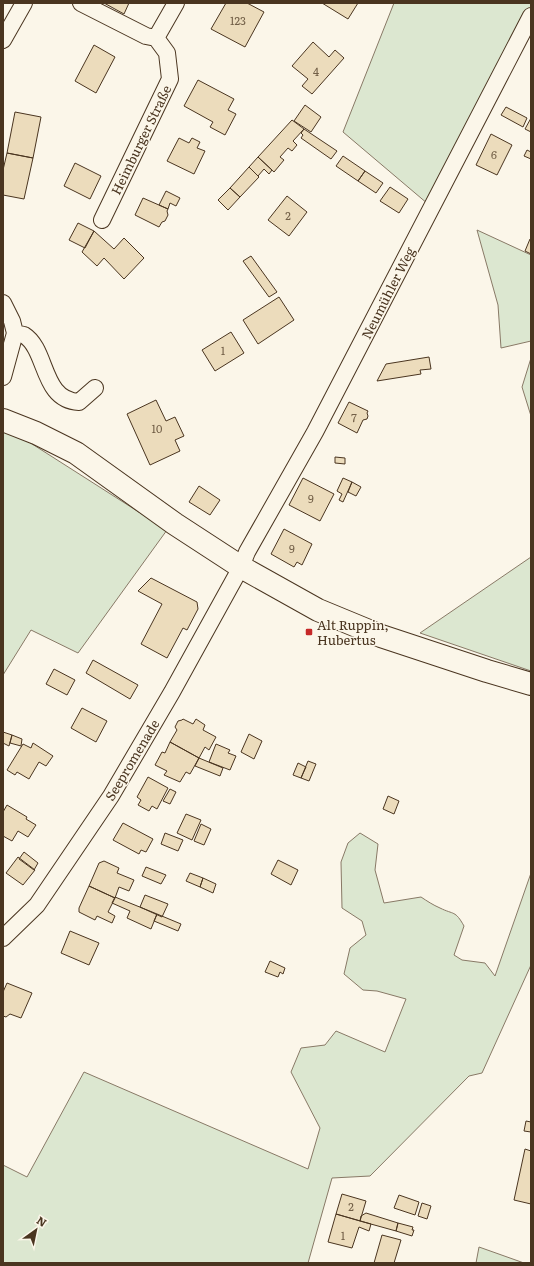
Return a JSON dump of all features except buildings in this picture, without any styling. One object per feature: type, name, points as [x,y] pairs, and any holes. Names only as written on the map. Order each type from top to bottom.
[{"type":"main road","points":[[3,420],[36,433],[76,453],[175,524],[241,567],[318,610],[381,636],[531,684]]},
{"type":"street","points":[[3,40],[24,3]]},
{"type":"street","points":[[81,3],[146,36],[156,38],[176,3]]},
{"type":"street","name":"Neumühler Weg","points":[[241,567],[247,552],[319,425],[531,16]]},
{"type":"street","name":"Heimburger Straße","points":[[102,220],[170,79],[167,53],[156,38]]},
{"type":"street","points":[[3,303],[12,321],[15,333],[3,377]]},
{"type":"street","points":[[15,333],[23,335],[33,345],[52,385],[61,396],[72,401],[79,402],[95,388]]},
{"type":"street","name":"Seepromenade","points":[[3,938],[37,905],[111,796],[172,692],[241,567]]},
{"type":"green space","points":[[394,3],[531,3],[531,13],[428,204],[343,132]]},
{"type":"green space","points":[[477,230],[531,255],[531,341],[501,348],[498,305]]},
{"type":"green space","points":[[531,358],[531,416],[522,387]]},
{"type":"green space","points":[[3,430],[29,442],[167,530],[78,653],[31,630],[3,675]]},
{"type":"green space","points":[[531,557],[531,671],[420,633]]},
{"type":"green space","points":[[360,833],[378,844],[375,870],[384,903],[421,897],[435,906],[456,915],[464,926],[454,955],[462,960],[485,963],[495,976],[531,873],[531,965],[482,1073],[469,1076],[370,1176],[332,1178],[308,1263],[3,1263],[3,1165],[27,1177],[84,1072],[308,1169],[320,1128],[291,1072],[301,1048],[325,1045],[336,1031],[385,1052],[406,999],[377,991],[363,990],[344,974],[350,948],[366,935],[362,921],[342,908],[341,862],[348,843]]},
{"type":"green space","points":[[479,1247],[524,1263],[476,1263]]},
{"type":"place","name":"Alt Ruppin, Hubertus","points":[[309,632]]}]
